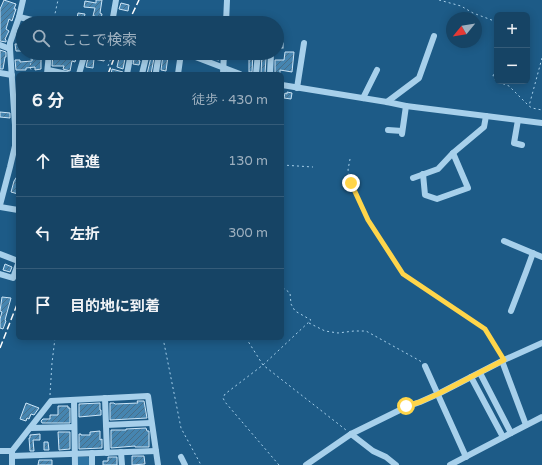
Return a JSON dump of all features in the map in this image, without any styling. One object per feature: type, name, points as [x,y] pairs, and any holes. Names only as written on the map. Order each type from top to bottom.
[{"type":"street","points":[[19,16],[23,0]]},
{"type":"street","points":[[113,16],[116,0]]},
{"type":"street","points":[[226,16],[227,0]]},
{"type":"street","points":[[16,26],[10,43],[16,146],[0,206],[16,210]]},
{"type":"street","points":[[387,102],[419,78],[434,36]]},
{"type":"street","points":[[297,88],[304,43]]},
{"type":"street","points":[[0,45],[10,49]]},
{"type":"street","points":[[47,72],[48,60]]},
{"type":"street","points":[[80,72],[83,60]]},
{"type":"street","points":[[127,72],[130,60]]},
{"type":"street","points":[[142,72],[145,60]]},
{"type":"street","points":[[156,72],[158,60]]},
{"type":"street","points":[[178,72],[180,60]]},
{"type":"street","points":[[200,60],[223,71],[224,60]]},
{"type":"street","points":[[256,72],[257,60]]},
{"type":"street","points":[[270,72],[271,60]]},
{"type":"street","points":[[363,98],[377,70]]},
{"type":"street","points":[[0,73],[12,75]]},
{"type":"street","points":[[284,86],[406,106],[542,123]]},
{"type":"street","points":[[388,130],[402,133],[406,106]]},
{"type":"street","points":[[414,178],[438,169],[453,153],[484,127],[486,116]]},
{"type":"street","points":[[518,120],[514,143],[522,144]]},
{"type":"street","points":[[423,174],[425,194],[437,199],[468,188],[453,153]]},
{"type":"street","points":[[504,241],[542,257]]},
{"type":"street","points":[[512,311],[532,253]]},
{"type":"street","points":[[0,254],[16,260]]},
{"type":"street","points":[[0,274],[13,278],[16,270]]},
{"type":"street","points":[[306,465],[351,434],[406,406],[438,394],[542,343]]},
{"type":"street","points":[[503,361],[526,425]]},
{"type":"street","points":[[425,366],[466,457]]},
{"type":"street","points":[[480,373],[511,433]]},
{"type":"street","points":[[471,377],[503,437]]},
{"type":"street","points":[[12,465],[12,454],[51,401],[148,396],[158,465]]},
{"type":"street","points":[[105,398],[107,453]]},
{"type":"street","points":[[74,400],[75,465]]},
{"type":"street","points":[[450,465],[542,417]]},
{"type":"street","points":[[106,425],[151,423]]},
{"type":"street","points":[[31,428],[74,427]]},
{"type":"street","points":[[351,434],[373,451],[386,457],[396,465]]},
{"type":"street","points":[[0,451],[12,454],[74,454],[156,451]]},
{"type":"street","points":[[122,452],[122,465]]},
{"type":"street","points":[[92,453],[92,465]]},
{"type":"street","points":[[181,457],[184,465]]},
{"type":"path","points":[[55,16],[58,0]]},
{"type":"path","points":[[439,0],[461,6],[473,13],[494,21]]},
{"type":"path","points":[[529,106],[542,58]]},
{"type":"path","points":[[31,60],[30,68],[33,72]]},
{"type":"path","points":[[108,66],[110,60]]},
{"type":"path","points":[[504,84],[509,86],[529,106],[542,110]]},
{"type":"path","points":[[350,159],[348,170],[351,183],[368,220],[403,274],[485,329],[503,361]]},
{"type":"path","points":[[284,165],[312,167]]},
{"type":"path","points":[[279,465],[223,398],[225,394],[263,365],[311,320],[295,311],[291,304],[290,293],[284,288]]},
{"type":"path","points":[[309,323],[325,331],[338,333],[366,331],[422,362],[425,366]]},
{"type":"path","points":[[51,401],[52,363],[55,340]]},
{"type":"path","points":[[163,340],[181,428],[201,465]]},
{"type":"path","points":[[247,340],[263,365],[351,434]]},
{"type":"shaded area","points":[[78,457],[88,457],[90,459],[90,465],[76,465]]},
{"type":"building","points":[[4,0],[16,4],[12,21],[9,19],[6,29],[9,31],[5,39],[6,42],[0,41],[0,9]]},
{"type":"building","points":[[96,0],[102,0],[100,13],[102,14],[102,16],[93,16],[95,8],[84,7],[85,1],[96,3]]},
{"type":"building","points":[[121,3],[129,5],[128,11],[119,9]]},
{"type":"building","points":[[78,13],[85,14],[85,16],[77,16]]},
{"type":"building","points":[[0,50],[6,52],[3,69],[0,69]]},
{"type":"building","points":[[285,52],[294,52],[292,72],[280,70],[280,72],[275,72],[275,60],[284,60]]},
{"type":"building","points":[[15,60],[20,60],[20,62],[41,60],[41,69],[35,70],[35,67],[26,68],[26,70],[16,70]]},
{"type":"building","points":[[52,60],[76,60],[75,62],[72,61],[70,71],[63,69],[64,66],[52,66]]},
{"type":"building","points":[[88,60],[94,60],[93,68],[86,67]]},
{"type":"building","points":[[118,60],[125,60],[123,69],[117,67]]},
{"type":"building","points":[[134,60],[140,61],[139,65],[133,64]]},
{"type":"building","points":[[150,60],[154,60],[151,72],[147,72]]},
{"type":"building","points":[[162,60],[167,60],[166,71],[161,70]]},
{"type":"building","points":[[249,60],[253,60],[252,72],[249,72]]},
{"type":"building","points":[[262,60],[266,60],[265,72],[261,72]]},
{"type":"building","points":[[112,69],[123,72],[111,72]]},
{"type":"building","points":[[287,92],[292,93],[291,99],[284,98],[285,93],[287,94]]},
{"type":"building","points":[[0,112],[10,113],[10,118],[0,117]]},
{"type":"building","points":[[16,178],[16,193],[11,192]]},
{"type":"building","points":[[5,264],[12,267],[10,272],[3,270]]},
{"type":"building","points":[[2,297],[11,298],[3,329],[0,328]]},
{"type":"building","points":[[137,401],[144,401],[147,418],[110,420],[110,403],[138,403]]},
{"type":"building","points":[[26,403],[39,408],[34,415],[31,414],[29,419],[27,418],[26,421],[20,419]]},
{"type":"building","points":[[100,403],[101,415],[79,417],[79,404]]},
{"type":"building","points":[[58,406],[68,406],[68,408],[70,408],[70,423],[42,423],[41,421],[43,419],[50,419],[50,415],[58,415]]},
{"type":"building","points":[[146,428],[147,431],[149,431],[149,447],[135,446],[111,448],[111,430]]},
{"type":"building","points":[[100,431],[102,448],[79,449],[79,434],[90,435],[90,432]]},
{"type":"building","points":[[58,432],[70,432],[70,449],[59,450]]},
{"type":"building","points":[[40,434],[40,440],[33,440],[34,451],[30,451],[30,435]]},
{"type":"building","points":[[44,442],[48,442],[49,450],[44,450]]},
{"type":"building","points":[[132,456],[144,456],[145,464],[132,465]]},
{"type":"building","points":[[108,457],[117,457],[117,465],[103,465],[103,461],[108,461]]},
{"type":"building","points":[[39,460],[52,460],[52,465],[38,465]]},
{"type":"railway","points":[[131,16],[139,0]]},
{"type":"railway","points":[[109,72],[113,60]]},
{"type":"railway","points":[[0,348],[16,307]]},
{"type":"route","points":[[351,183],[368,220],[403,274],[485,329],[504,360],[438,394],[406,406]]}]
